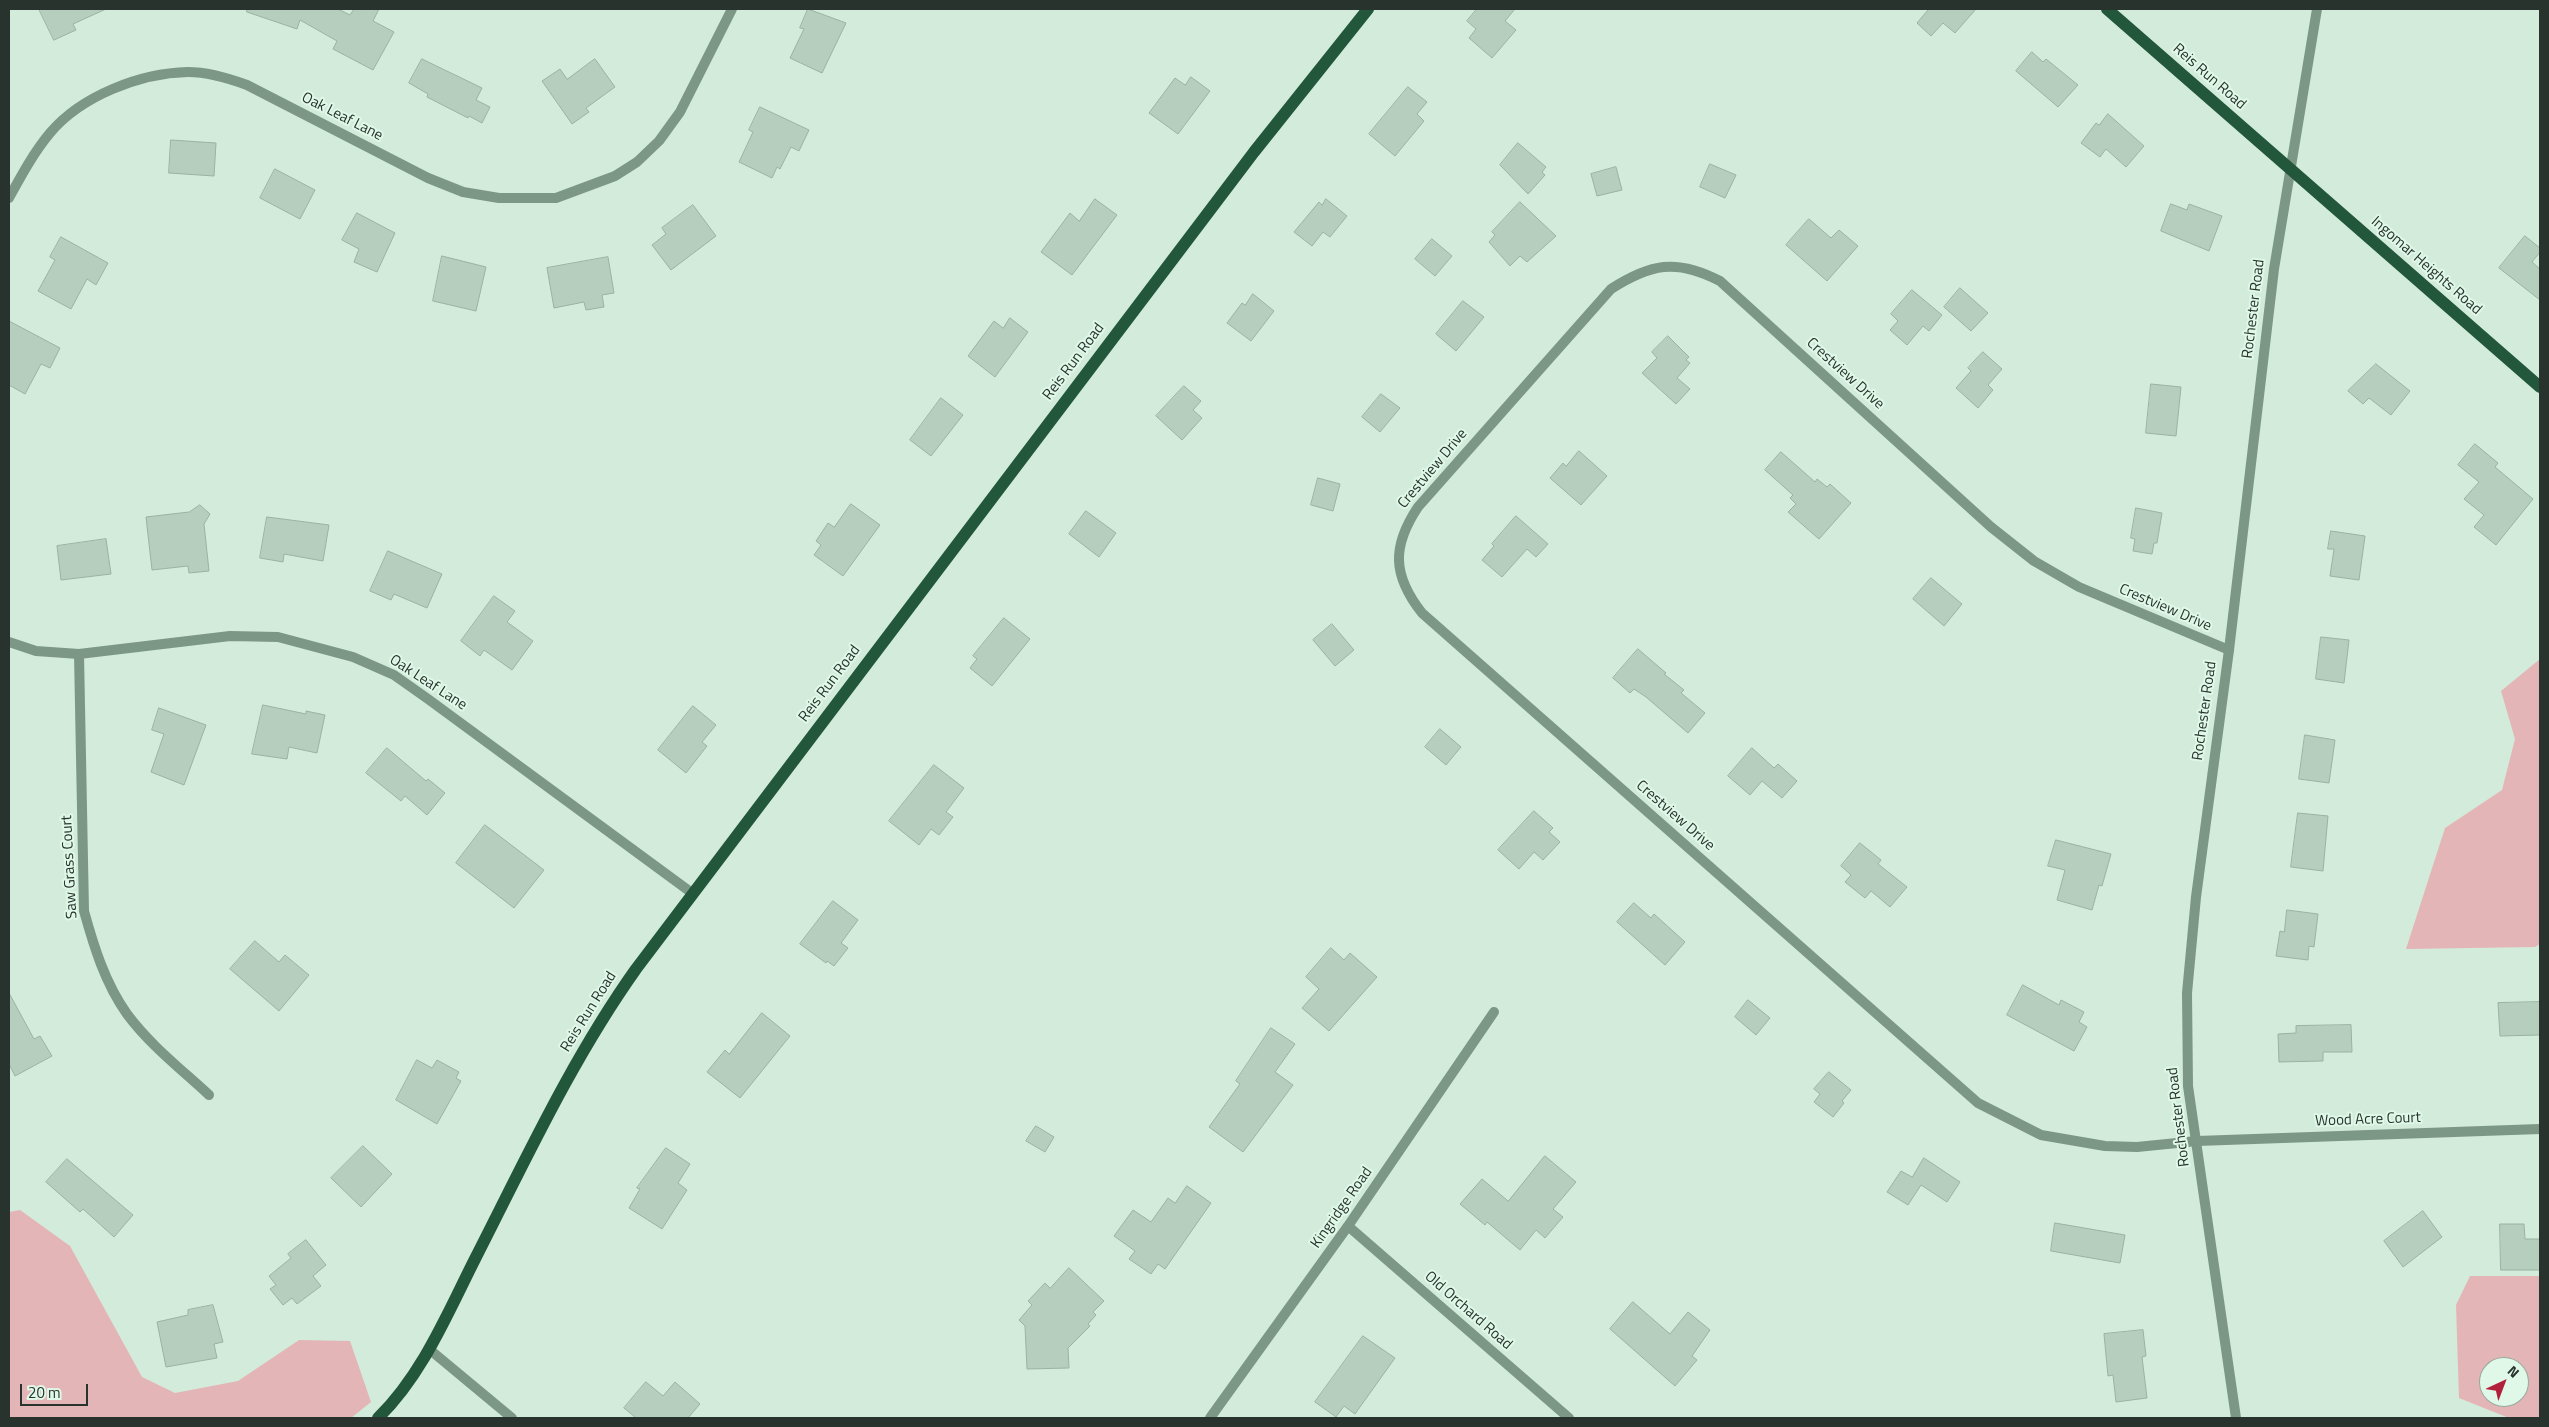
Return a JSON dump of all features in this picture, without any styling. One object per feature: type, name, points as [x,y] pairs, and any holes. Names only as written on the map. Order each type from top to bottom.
[{"type":"main road","name":"Reis Run Road","points":[[378,1418],[390,1406],[429,1348],[585,1047],[611,1004],[692,893],[1254,152],[1368,9]]},
{"type":"main road","name":"Reis Run Road","points":[[2107,9],[2290,170]]},
{"type":"main road","name":"Ingomar Heights Road","points":[[2290,170],[2540,387]]},
{"type":"street","name":"Oak Leaf Lane","points":[[9,198],[50,132],[74,111],[128,83],[166,74],[188,72],[226,77],[428,178],[462,192],[498,198],[556,198],[615,176],[637,162],[659,141],[680,112],[732,9]]},
{"type":"street","name":"Rochester Road","points":[[2236,1418],[2188,1086],[2187,993],[2196,897],[2274,268],[2317,9]]},
{"type":"street","name":"Crestview Drive","points":[[2197,1141],[2137,1147],[2072,1141],[2041,1135],[1978,1103],[1422,613],[1407,594],[1400,570],[1399,552],[1405,527],[1418,507],[1611,289],[1635,274],[1651,268],[1685,268],[1703,272],[1720,281],[1991,526],[2034,561],[2079,587],[2228,650]]},
{"type":"street","name":"Oak Leaf Lane","points":[[9,642],[36,651],[79,654],[230,636],[278,637],[353,657],[394,675],[692,893]]},
{"type":"street","name":"Saw Grass Court","points":[[79,654],[84,911],[94,949],[127,1013],[151,1042],[209,1095]]},
{"type":"street","name":"Kingridge Road","points":[[1210,1418],[1348,1226],[1494,1012]]},
{"type":"street","name":"Wood Acre Court","points":[[2197,1141],[2540,1129]]},
{"type":"street","name":"Old Orchard Road","points":[[1348,1226],[1569,1418]]},
{"type":"street","points":[[429,1348],[512,1418]]},
{"type":"shaded area","points":[[2540,659],[2540,944],[2535,947],[2406,949],[2445,828],[2502,790],[2515,739],[2501,691]]},
{"type":"shaded area","points":[[20,1210],[70,1246],[142,1377],[175,1393],[238,1381],[299,1340],[350,1341],[371,1402],[351,1418],[9,1418],[9,1212]]},
{"type":"shaded area","points":[[2470,1276],[2540,1276],[2540,1418],[2509,1418],[2482,1407],[2529,1407],[2529,1357],[2479,1357],[2479,1406],[2459,1398],[2456,1305]]},
{"type":"building","points":[[39,9],[106,9],[73,24],[76,30],[54,40]]},
{"type":"building","points":[[247,9],[338,9],[350,15],[354,9],[379,9],[373,21],[394,32],[373,70],[333,49],[337,41],[300,20],[297,29],[247,12]]},
{"type":"building","points":[[808,9],[846,23],[822,73],[790,58],[804,29],[800,28]]},
{"type":"building","points":[[1477,9],[1515,9],[1505,21],[1516,30],[1492,58],[1469,38],[1476,29],[1467,21]]},
{"type":"building","points":[[1926,9],[1976,9],[1955,33],[1943,23],[1931,36],[1917,23],[1928,10]]},
{"type":"building","points":[[2032,52],[2043,62],[2046,59],[2078,85],[2058,107],[2016,71]]},
{"type":"building","points":[[422,59],[482,88],[476,100],[490,107],[482,123],[427,97],[428,94],[409,83]]},
{"type":"building","points":[[595,59],[615,87],[586,108],[589,112],[572,124],[542,81],[560,69],[567,79]]},
{"type":"building","points":[[1191,77],[1210,91],[1178,134],[1149,113],[1175,78],[1185,85]]},
{"type":"building","points":[[1408,87],[1427,102],[1417,114],[1424,121],[1395,156],[1369,134]]},
{"type":"building","points":[[760,107],[809,130],[799,151],[791,147],[780,169],[777,167],[772,178],[739,162],[753,132],[749,130]]},
{"type":"building","points":[[2108,114],[2144,146],[2126,167],[2106,149],[2100,157],[2081,143],[2096,123],[2099,125]]},
{"type":"building","points":[[171,140],[216,143],[214,176],[169,173]]},
{"type":"building","points":[[1518,143],[1546,167],[1542,172],[1545,175],[1528,194],[1500,165]]},
{"type":"building","points":[[1710,164],[1736,175],[1725,198],[1700,187]]},
{"type":"building","points":[[1616,167],[1622,190],[1597,196],[1591,174]]},
{"type":"building","points":[[275,169],[315,190],[300,219],[260,198]]},
{"type":"building","points":[[1095,199],[1117,215],[1072,275],[1041,252],[1070,213],[1079,221]]},
{"type":"building","points":[[1326,199],[1347,216],[1330,237],[1323,232],[1312,246],[1294,232],[1319,202],[1322,205]]},
{"type":"building","points":[[1520,202],[1556,236],[1527,262],[1520,256],[1510,266],[1489,242],[1495,235],[1492,232]]},
{"type":"building","points":[[2171,204],[2187,210],[2189,204],[2222,216],[2209,251],[2161,231]]},
{"type":"building","points":[[693,205],[716,236],[671,270],[652,245],[666,234],[662,228]]},
{"type":"building","points":[[357,213],[395,233],[377,272],[354,262],[359,249],[342,240]]},
{"type":"building","points":[[1809,219],[1831,238],[1839,230],[1858,246],[1827,281],[1786,245]]},
{"type":"building","points":[[2525,236],[2540,248],[2540,252],[2532,262],[2540,269],[2540,300],[2499,268]]},
{"type":"building","points":[[61,237],[108,263],[96,285],[87,279],[71,309],[38,291],[55,260],[50,257]]},
{"type":"building","points":[[1432,239],[1452,256],[1435,276],[1415,259]]},
{"type":"building","points":[[442,256],[486,267],[476,311],[433,301]]},
{"type":"building","points":[[608,257],[614,293],[602,295],[604,307],[586,310],[584,302],[554,308],[547,268]]},
{"type":"building","points":[[1960,288],[1988,313],[1971,331],[1944,307]]},
{"type":"building","points":[[1912,290],[1942,315],[1929,331],[1923,326],[1907,345],[1890,330],[1898,321],[1891,314]]},
{"type":"building","points":[[1253,294],[1274,311],[1251,341],[1227,323],[1242,303],[1245,305]]},
{"type":"building","points":[[1463,301],[1484,317],[1456,351],[1436,334]]},
{"type":"building","points":[[1010,318],[1028,332],[995,377],[968,356],[994,321],[1003,328]]},
{"type":"building","points":[[9,321],[60,348],[50,368],[41,364],[25,394],[9,385]]},
{"type":"building","points":[[1668,336],[1689,357],[1686,360],[1690,363],[1677,378],[1690,389],[1676,404],[1642,373],[1657,358],[1652,352]]},
{"type":"building","points":[[1983,352],[2002,369],[1988,385],[1993,390],[1978,408],[1956,388],[1971,371],[1968,368]]},
{"type":"building","points":[[2376,364],[2410,391],[2391,415],[2369,398],[2363,404],[2348,391]]},
{"type":"building","points":[[2151,384],[2181,387],[2176,436],[2146,433]]},
{"type":"building","points":[[1184,386],[1201,401],[1193,410],[1202,418],[1182,440],[1156,416]]},
{"type":"building","points":[[1381,394],[1400,408],[1380,432],[1362,417]]},
{"type":"building","points":[[941,398],[963,415],[931,456],[910,440]]},
{"type":"building","points":[[2475,444],[2498,463],[2495,467],[2533,499],[2496,545],[2474,527],[2484,515],[2464,499],[2479,482],[2458,465]]},
{"type":"building","points":[[1579,451],[1607,476],[1581,505],[1550,478],[1563,463],[1566,466]]},
{"type":"building","points":[[1781,452],[1815,482],[1817,479],[1827,487],[1830,484],[1851,503],[1819,539],[1788,512],[1796,504],[1790,498],[1793,495],[1765,470]]},
{"type":"building","points":[[1318,478],[1340,484],[1333,511],[1311,505]]},
{"type":"building","points":[[851,504],[880,525],[843,576],[814,555],[821,545],[816,541],[828,523],[834,527]]},
{"type":"building","points":[[200,505],[210,514],[204,524],[209,571],[189,573],[188,566],[152,570],[146,517],[189,512]]},
{"type":"building","points":[[2136,508],[2162,513],[2157,543],[2154,543],[2152,554],[2133,551],[2135,539],[2131,538]]},
{"type":"building","points":[[1086,511],[1116,533],[1099,557],[1069,534]]},
{"type":"building","points":[[1516,516],[1548,544],[1536,557],[1527,549],[1502,577],[1482,560],[1494,546],[1492,544]]},
{"type":"building","points":[[267,517],[329,525],[323,561],[284,554],[283,562],[260,558]]},
{"type":"building","points":[[2331,531],[2365,536],[2359,580],[2330,576],[2334,549],[2328,549]]},
{"type":"building","points":[[106,539],[111,574],[61,580],[57,546]]},
{"type":"building","points":[[388,551],[442,574],[427,608],[394,594],[391,600],[370,591]]},
{"type":"building","points":[[1931,578],[1962,604],[1944,626],[1913,599]]},
{"type":"building","points":[[494,596],[515,611],[507,622],[533,641],[512,670],[484,650],[480,656],[461,641]]},
{"type":"building","points":[[1004,618],[1030,639],[992,686],[970,668],[977,659],[973,656]]},
{"type":"building","points":[[1332,624],[1354,650],[1335,666],[1313,640]]},
{"type":"building","points":[[2321,637],[2349,640],[2344,683],[2316,679]]},
{"type":"building","points":[[1638,649],[1684,690],[1681,693],[1705,713],[1688,733],[1646,697],[1634,689],[1630,693],[1613,678]]},
{"type":"building","points":[[263,705],[306,714],[306,711],[325,715],[317,753],[289,747],[287,759],[252,754]]},
{"type":"building","points":[[693,706],[716,725],[702,742],[707,746],[686,773],[658,750]]},
{"type":"building","points":[[159,708],[206,725],[184,785],[151,772],[164,734],[152,730]]},
{"type":"building","points":[[1440,729],[1461,747],[1446,765],[1425,747]]},
{"type":"building","points":[[2305,735],[2335,740],[2329,783],[2299,779]]},
{"type":"building","points":[[387,748],[426,781],[428,779],[445,793],[427,815],[405,796],[401,801],[366,773]]},
{"type":"building","points":[[1752,748],[1774,768],[1778,764],[1797,781],[1782,798],[1762,781],[1750,795],[1728,776]]},
{"type":"building","points":[[934,765],[964,788],[946,812],[953,817],[939,835],[931,829],[919,845],[889,821]]},
{"type":"building","points":[[1534,811],[1553,828],[1549,832],[1560,842],[1543,860],[1534,852],[1519,869],[1498,850]]},
{"type":"building","points":[[2298,813],[2328,816],[2323,871],[2291,867]]},
{"type":"building","points":[[485,825],[544,870],[514,908],[456,863]]},
{"type":"building","points":[[2056,840],[2111,854],[2102,886],[2099,885],[2092,910],[2057,900],[2065,870],[2048,866]]},
{"type":"building","points":[[1860,843],[1881,860],[1878,864],[1907,887],[1890,907],[1871,891],[1865,898],[1845,882],[1851,875],[1841,866]]},
{"type":"building","points":[[833,901],[858,920],[841,943],[848,948],[834,966],[827,961],[826,963],[800,944]]},
{"type":"building","points":[[1634,903],[1651,918],[1654,914],[1685,942],[1665,965],[1617,922]]},
{"type":"building","points":[[2287,910],[2318,914],[2314,947],[2309,946],[2308,960],[2276,956],[2280,931],[2284,932]]},
{"type":"building","points":[[255,941],[279,962],[285,955],[309,975],[279,1011],[230,969]]},
{"type":"building","points":[[1331,948],[1344,960],[1350,953],[1377,977],[1329,1031],[1302,1008],[1319,989],[1306,977]]},
{"type":"building","points":[[2023,985],[2059,1005],[2061,1000],[2084,1012],[2079,1022],[2087,1027],[2074,1051],[2007,1015]]},
{"type":"building","points":[[9,993],[34,1039],[40,1036],[52,1056],[15,1076],[9,1064]]},
{"type":"building","points":[[1748,1000],[1770,1018],[1756,1035],[1735,1017]]},
{"type":"building","points":[[2540,1002],[2540,1035],[2500,1036],[2498,1003]]},
{"type":"building","points":[[762,1013],[790,1036],[740,1098],[707,1072],[725,1050],[729,1054]]},
{"type":"building","points":[[2351,1025],[2352,1052],[2323,1052],[2323,1061],[2279,1062],[2278,1034],[2296,1033],[2296,1026]]},
{"type":"building","points":[[1271,1028],[1295,1044],[1275,1072],[1293,1085],[1243,1152],[1209,1127],[1240,1084],[1236,1081]]},
{"type":"building","points":[[417,1060],[432,1068],[437,1060],[459,1072],[456,1078],[461,1081],[437,1124],[396,1100]]},
{"type":"building","points":[[1829,1072],[1851,1090],[1833,1117],[1814,1102],[1820,1094],[1814,1089]]},
{"type":"building","points":[[1036,1126],[1054,1137],[1045,1152],[1026,1141]]},
{"type":"building","points":[[363,1146],[392,1174],[361,1207],[331,1178]]},
{"type":"building","points":[[666,1148],[690,1164],[678,1183],[687,1190],[662,1229],[629,1208],[640,1189],[637,1188]]},
{"type":"building","points":[[1545,1156],[1576,1182],[1553,1209],[1563,1217],[1545,1238],[1536,1230],[1520,1250],[1487,1222],[1485,1225],[1460,1204],[1482,1179],[1508,1201]]},
{"type":"building","points":[[1924,1158],[1960,1182],[1947,1202],[1921,1185],[1908,1205],[1887,1192],[1901,1171],[1912,1177]]},
{"type":"building","points":[[67,1159],[133,1215],[114,1237],[83,1209],[80,1212],[46,1182]]},
{"type":"building","points":[[1187,1186],[1211,1203],[1165,1269],[1158,1264],[1151,1274],[1129,1259],[1135,1251],[1114,1236],[1133,1210],[1151,1222],[1168,1198],[1175,1203]]},
{"type":"building","points":[[2423,1211],[2442,1237],[2403,1267],[2384,1241]]},
{"type":"building","points":[[2055,1223],[2125,1235],[2120,1263],[2051,1251]]},
{"type":"building","points":[[2500,1224],[2524,1224],[2525,1239],[2540,1239],[2540,1270],[2501,1270]]},
{"type":"building","points":[[306,1240],[326,1265],[313,1276],[321,1286],[297,1304],[292,1298],[283,1305],[270,1289],[276,1285],[269,1276],[291,1258],[288,1254]]},
{"type":"building","points":[[1069,1268],[1104,1301],[1093,1312],[1096,1315],[1088,1324],[1090,1326],[1068,1348],[1069,1368],[1027,1369],[1025,1326],[1019,1320],[1032,1305],[1028,1301],[1045,1283],[1050,1288]]},
{"type":"building","points":[[1633,1302],[1670,1334],[1688,1312],[1710,1330],[1692,1356],[1697,1360],[1675,1386],[1610,1329]]},
{"type":"building","points":[[213,1305],[223,1342],[214,1344],[217,1358],[166,1367],[157,1322],[188,1315],[188,1310]]},
{"type":"building","points":[[2143,1330],[2146,1356],[2142,1357],[2147,1398],[2116,1402],[2113,1375],[2108,1376],[2104,1334]]},
{"type":"building","points":[[1363,1336],[1395,1358],[1355,1414],[1344,1406],[1336,1417],[1315,1402]]},
{"type":"building","points":[[646,1382],[663,1396],[675,1382],[700,1404],[688,1418],[636,1418],[624,1408]]}]
